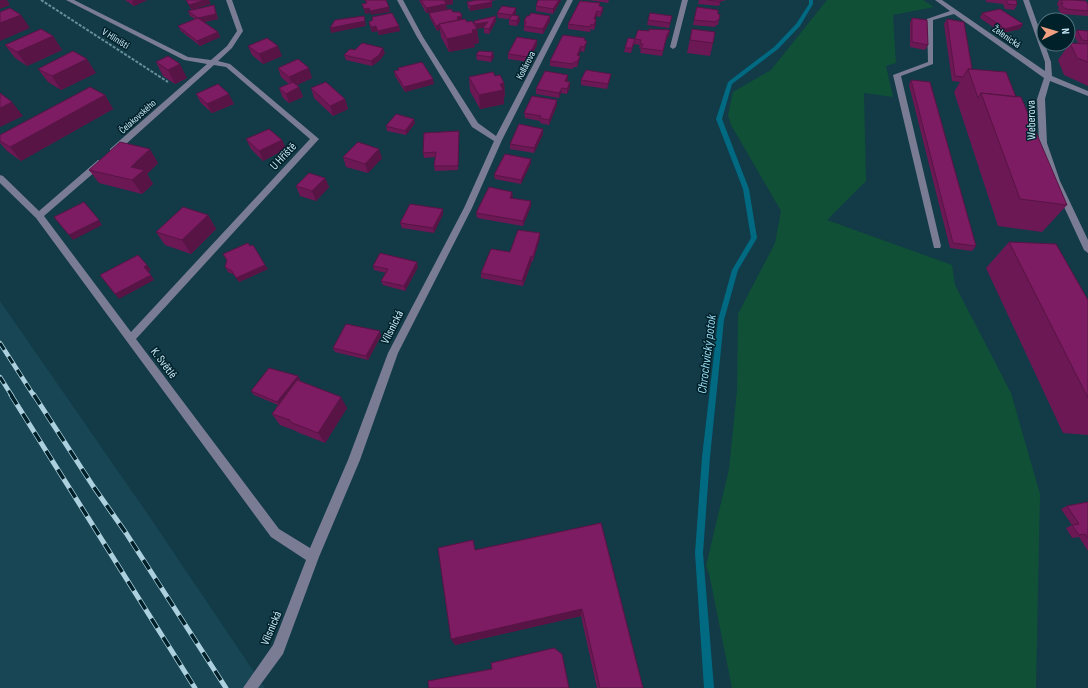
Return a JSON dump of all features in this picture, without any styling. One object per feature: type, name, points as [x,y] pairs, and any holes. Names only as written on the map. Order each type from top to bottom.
[{"type":"street","name":"V Hliništi","points":[[69,0],[186,59],[213,62]]},
{"type":"street","points":[[213,62],[230,47],[240,31],[229,0]]},
{"type":"street","points":[[400,0],[420,37],[475,125],[498,140]]},
{"type":"street","name":"Kollárova","points":[[498,140],[570,0]]},
{"type":"street","points":[[673,47],[685,0]]},
{"type":"street","name":"Želenická","points":[[938,0],[1048,77],[1088,94]]},
{"type":"street","points":[[1026,0],[1048,62],[1048,77]]},
{"type":"street","points":[[937,246],[897,75],[931,63],[930,19],[954,12]]},
{"type":"street","name":"Čelakovského","points":[[39,216],[213,62]]},
{"type":"street","name":"U Hřiště","points":[[130,339],[315,138],[228,65],[213,62]]},
{"type":"street","name":"Weberova","points":[[1048,77],[1041,99],[1043,143],[1056,181],[1088,250]]},
{"type":"street","name":"Vilsnická","points":[[250,688],[278,649],[313,557],[354,460],[393,353],[468,208],[498,140]]},
{"type":"street","name":"K. Světlé","points":[[0,178],[39,216],[275,533],[313,557]]},
{"type":"path","name":"V Hliništi","points":[[41,0],[181,90]]},
{"type":"shaded area","points":[[0,301],[149,516],[265,688],[0,688]]},
{"type":"green space","points":[[827,0],[923,0],[934,7],[893,15],[896,63],[886,66],[893,97],[864,93],[866,181],[827,220],[952,265],[955,285],[1011,393],[1040,494],[1036,688],[732,688],[709,573],[706,566],[729,469],[737,390],[738,314],[775,243],[781,211],[731,125],[728,115],[733,92],[771,70]]},
{"type":"building","points":[[186,0],[205,0],[189,5]]},
{"type":"building","points":[[365,0],[386,0],[389,7],[370,11],[369,8],[364,9],[362,4],[367,3]]},
{"type":"building","points":[[421,0],[444,0],[446,4],[426,8]]},
{"type":"building","points":[[491,0],[492,2],[470,6],[467,2]]},
{"type":"building","points":[[538,0],[559,0],[553,9],[536,6]]},
{"type":"building","points":[[708,0],[721,0],[720,2]]},
{"type":"building","points":[[1006,0],[1016,0],[1017,5],[1008,4]]},
{"type":"building","points":[[1061,0],[1086,1],[1088,4],[1088,11],[1066,9],[1062,6],[1061,4],[1063,4]]},
{"type":"building","points":[[580,1],[600,3],[599,6],[603,7],[601,12],[597,11],[594,19],[596,19],[594,25],[591,24],[590,27],[568,24]]},
{"type":"building","points":[[214,5],[216,14],[198,18],[188,11]]},
{"type":"building","points":[[502,6],[516,8],[512,15],[497,13]]},
{"type":"building","points":[[697,7],[718,10],[718,14],[720,15],[719,20],[716,22],[694,20]]},
{"type":"building","points":[[10,8],[21,15],[0,23],[0,12]]},
{"type":"building","points":[[451,9],[453,12],[460,12],[462,16],[457,17],[458,20],[436,26],[429,13]]},
{"type":"building","points":[[1000,9],[1023,24],[1005,29],[982,13]]},
{"type":"building","points":[[392,13],[399,26],[378,31],[376,26],[371,27],[369,22],[373,20],[372,17]]},
{"type":"building","points":[[531,13],[550,16],[543,29],[524,26],[526,22],[524,21]]},
{"type":"building","points":[[650,13],[672,16],[670,23],[648,20]]},
{"type":"building","points":[[512,15],[519,16],[517,21],[509,20]]},
{"type":"building","points":[[364,16],[365,21],[330,28],[335,20]]},
{"type":"building","points":[[496,16],[489,29],[483,28],[488,22],[476,24],[474,21]]},
{"type":"building","points":[[198,18],[218,32],[197,41],[178,26]]},
{"type":"building","points":[[912,18],[927,20],[928,45],[912,42]]},
{"type":"building","points":[[465,19],[467,22],[472,21],[477,29],[472,30],[473,33],[447,39],[439,24]]},
{"type":"building","points":[[947,19],[964,22],[972,69],[968,69],[963,77],[955,76]]},
{"type":"building","points":[[41,29],[53,36],[17,52],[5,45]]},
{"type":"building","points":[[649,29],[670,30],[667,35],[663,51],[641,48],[643,44],[640,44],[641,40],[635,39],[638,30],[649,31]]},
{"type":"building","points":[[692,29],[715,32],[713,43],[690,40]]},
{"type":"building","points":[[1077,30],[1088,31],[1088,41],[1082,40]]},
{"type":"building","points":[[563,35],[585,38],[584,40],[587,41],[584,47],[581,46],[577,55],[580,56],[577,62],[574,62],[573,64],[550,61]]},
{"type":"building","points":[[517,37],[537,40],[528,57],[508,54]]},
{"type":"building","points":[[267,38],[278,46],[259,54],[248,46]]},
{"type":"building","points":[[628,38],[635,39],[632,48],[625,48]]},
{"type":"building","points":[[362,43],[383,48],[379,55],[371,61],[344,55],[350,49],[355,50]]},
{"type":"building","points":[[1076,43],[1088,44],[1088,62],[1077,58],[1074,52],[1076,52]]},
{"type":"building","points":[[73,51],[87,59],[52,76],[38,69]]},
{"type":"building","points":[[479,51],[493,52],[491,57],[476,55]]},
{"type":"building","points":[[168,56],[180,64],[168,70],[156,62]]},
{"type":"building","points":[[298,59],[309,68],[289,77],[278,68]]},
{"type":"building","points":[[422,62],[433,79],[404,87],[394,71],[399,70],[398,68]]},
{"type":"building","points":[[968,69],[1006,72],[1016,97],[981,93],[978,98]]},
{"type":"building","points":[[586,70],[611,74],[608,84],[581,80]]},
{"type":"building","points":[[545,71],[568,75],[565,81],[570,82],[567,89],[562,88],[559,93],[536,89]]},
{"type":"building","points":[[493,72],[495,76],[500,75],[504,83],[500,84],[503,90],[479,95],[469,77]]},
{"type":"building","points":[[911,80],[930,82],[976,246],[953,243]]},
{"type":"building","points":[[293,82],[299,87],[286,94],[279,88]]},
{"type":"building","points":[[326,82],[345,99],[330,106],[311,88]]},
{"type":"building","points":[[218,84],[229,94],[207,104],[196,94]]},
{"type":"building","points":[[90,87],[105,95],[10,147],[0,141],[0,135]]},
{"type":"building","points":[[0,93],[12,102],[0,108]]},
{"type":"building","points":[[981,93],[1021,97],[1067,205],[1020,199]]},
{"type":"building","points":[[532,96],[557,100],[549,120],[540,118],[541,116],[524,113]]},
{"type":"building","points":[[396,114],[414,119],[405,131],[386,126]]},
{"type":"building","points":[[519,124],[543,129],[534,148],[510,144]]},
{"type":"building","points":[[269,129],[282,140],[259,151],[246,139]]},
{"type":"building","points":[[459,131],[458,166],[434,166],[436,152],[423,153],[424,133]]},
{"type":"building","points":[[120,142],[150,149],[131,167],[144,170],[132,180],[89,170]]},
{"type":"building","points":[[358,142],[379,149],[365,164],[343,157]]},
{"type":"building","points":[[505,154],[531,159],[521,180],[494,175]]},
{"type":"building","points":[[309,173],[325,178],[312,191],[296,186]]},
{"type":"building","points":[[489,187],[512,192],[510,198],[531,201],[523,221],[476,213]]},
{"type":"building","points":[[84,202],[99,220],[69,235],[54,217]]},
{"type":"building","points":[[410,204],[443,209],[433,228],[400,223]]},
{"type":"building","points":[[183,207],[208,215],[182,240],[156,232]]},
{"type":"building","points":[[518,230],[540,233],[533,257],[531,256],[522,281],[481,273],[491,249],[510,252]]},
{"type":"building","points":[[1009,242],[1056,244],[1088,300],[1088,398]]},
{"type":"building","points":[[248,243],[250,246],[253,245],[265,265],[236,278],[232,271],[225,267],[227,260],[223,254]]},
{"type":"building","points":[[380,253],[417,262],[404,286],[381,281],[388,269],[373,266]]},
{"type":"building","points":[[138,255],[147,265],[144,267],[151,275],[115,294],[100,275]]},
{"type":"building","points":[[346,324],[380,331],[366,356],[333,348]]},
{"type":"building","points":[[269,368],[298,376],[277,402],[251,391]]},
{"type":"building","points":[[297,380],[341,397],[318,433],[290,422],[290,420],[272,414]]},
{"type":"building","points":[[1088,502],[1088,538],[1085,534],[1079,535],[1072,525],[1079,524],[1067,506]]},
{"type":"building","points":[[601,523],[643,688],[600,688],[582,609],[451,639],[438,548],[473,540],[475,550]]},
{"type":"building","points":[[554,648],[562,654],[569,688],[429,688],[428,681],[492,669],[491,663]]},
{"type":"waterway","name":"Chrochvický potok","points":[[709,688],[699,553],[706,457],[721,320],[735,270],[754,238],[746,189],[719,119],[730,83],[776,48],[798,25],[811,4],[811,0]]},
{"type":"railway","points":[[0,343],[34,396]]},
{"type":"railway","points":[[0,377],[12,396]]},
{"type":"railway","points":[[11,395],[195,688]]},
{"type":"railway","points":[[34,395],[93,486],[126,533],[226,688]]}]
